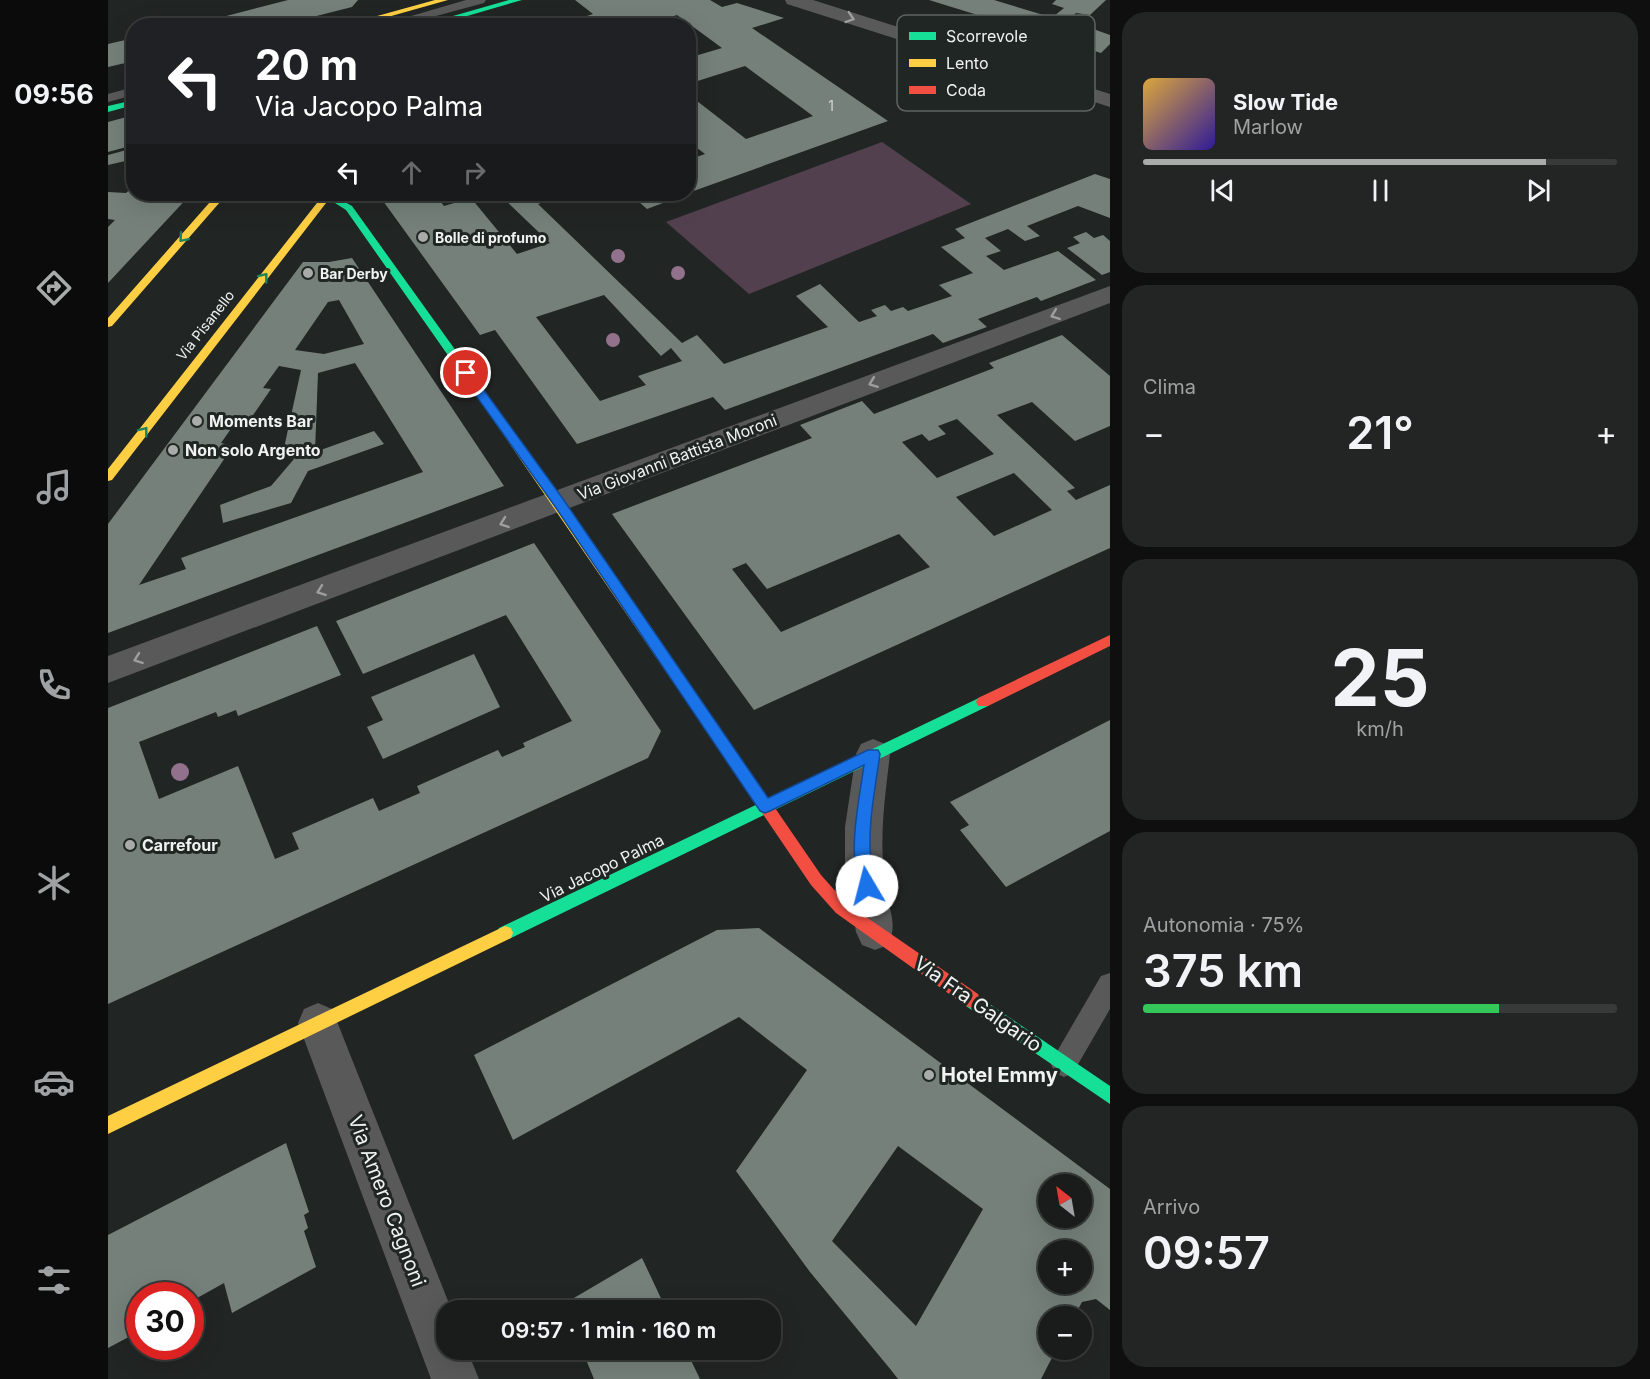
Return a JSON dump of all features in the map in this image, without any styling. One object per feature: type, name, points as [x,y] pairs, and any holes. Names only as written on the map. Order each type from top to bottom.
[{"type":"street","points":[[377,18],[388,0]]},
{"type":"street","points":[[389,18],[444,0]]},
{"type":"street","points":[[464,18],[479,0]]},
{"type":"street","points":[[450,18],[518,0]]},
{"type":"street","points":[[794,0],[897,33]]},
{"type":"street","points":[[108,87],[126,83]]},
{"type":"street","points":[[1095,96],[1110,101]]},
{"type":"street","points":[[108,109],[126,104]]},
{"type":"street","points":[[108,324],[216,201]]},
{"type":"street","name":"Via Pisanello","points":[[108,477],[322,201]]},
{"type":"street","name":"Via Fra Galgario","points":[[338,201],[349,208],[558,502],[816,880],[842,908],[1110,1096]]},
{"type":"street","name":"Via Giovanni Battista Moroni","points":[[108,670],[1110,294]]},
{"type":"street","name":"Via Jacopo Palma","points":[[108,1125],[1110,640]]},
{"type":"street","points":[[873,754],[863,827],[863,863],[875,932]]},
{"type":"street","name":"Via Amero Cagnoni","points":[[318,1023],[455,1379]]},
{"type":"lane","points":[[397,18],[479,0]]},
{"type":"lane","points":[[108,98],[126,93]]},
{"type":"lane","points":[[1064,1064],[1110,985]]},
{"type":"shaded area","points":[[882,142],[971,204],[749,294],[666,222]]},
{"type":"building","points":[[288,0],[358,0],[352,7],[309,18],[219,18]]},
{"type":"building","points":[[575,0],[710,0],[722,7],[737,3],[784,18],[752,28],[888,121],[696,190],[696,157],[705,154],[696,147],[696,100],[746,139],[813,116],[745,66],[696,81],[696,56],[722,48],[696,29],[696,18],[681,18],[677,15],[668,18],[581,18],[593,14]]},
{"type":"building","points":[[929,0],[994,0],[1043,15],[978,15]]},
{"type":"building","points":[[1056,0],[1106,0],[1090,15],[1076,13],[1055,15],[1064,8],[1052,4]]},
{"type":"building","points":[[1095,30],[1110,35],[1110,44],[1101,53],[1095,51]]},
{"type":"building","points":[[126,40],[126,63],[108,67],[108,44]]},
{"type":"building","points":[[126,117],[126,147],[108,152],[108,122]]},
{"type":"building","points":[[126,150],[126,161],[108,165],[108,155]]},
{"type":"building","points":[[1095,174],[1110,179],[1110,218],[1078,206],[1027,226],[1040,236],[1025,241],[1008,229],[985,238],[1001,251],[986,256],[1004,270],[1058,251],[1096,280],[1041,301],[1037,297],[978,319],[987,327],[943,343],[933,334],[725,410],[713,397],[577,444],[495,330],[480,335],[383,201],[440,201],[444,206],[461,201],[473,201],[517,254],[550,243],[506,201],[547,201],[538,204],[682,343],[697,335],[724,364],[828,327],[796,296],[820,284],[859,322],[877,316],[871,310],[885,305],[891,311],[903,307],[908,311],[952,296],[939,285],[973,273],[941,247],[965,238],[955,229]],"holes":[[[604,295],[661,356],[671,348],[682,361],[638,376],[646,385],[600,401],[536,317]]]},
{"type":"building","points":[[108,192],[126,193],[126,201],[184,201],[108,283],[108,227],[115,220],[108,219]]},
{"type":"building","points":[[638,201],[668,201],[647,209]]},
{"type":"building","points":[[1086,232],[1094,238],[1103,235],[1110,241],[1110,272],[1102,275],[1067,248],[1080,243],[1073,237]]},
{"type":"building","points":[[352,258],[504,486],[108,633],[108,524],[303,262],[329,262]],"holes":[[[339,300],[364,344],[324,354],[295,350],[328,302]],[[355,363],[423,472],[181,558],[186,569],[139,585],[233,446],[221,443],[240,416],[251,418],[271,389],[263,388],[279,366],[301,370],[282,457],[294,459],[271,486],[220,505],[223,523],[291,503],[308,471],[384,444],[374,431],[315,452],[318,373]]]},
{"type":"building","points":[[1062,335],[1110,376],[1110,426],[1075,441],[1032,402],[997,415],[1075,488],[1067,491],[1076,500],[1110,485],[1110,548],[754,710],[612,514],[812,438],[800,425],[862,401],[874,414],[994,368],[989,363]],"holes":[[[957,419],[994,454],[937,478],[902,442],[922,434],[929,441],[946,434],[938,426]],[[1014,473],[1052,510],[994,536],[956,497]],[[899,534],[930,567],[781,632],[732,569],[746,563],[767,589]]]},
{"type":"building","points":[[534,543],[661,731],[648,758],[108,1004],[108,708],[317,626],[341,675],[238,716],[236,710],[218,717],[216,712],[139,742],[159,799],[238,766],[275,859],[299,849],[292,833],[373,798],[379,811],[420,793],[417,786],[498,750],[502,757],[525,747],[523,743],[572,721],[506,615],[363,674],[336,621]]},
{"type":"building","points":[[474,654],[500,707],[383,759],[367,727],[383,720],[371,697]]},
{"type":"building","points":[[1110,720],[1110,831],[1006,887],[960,830],[969,825],[950,802]]},
{"type":"building","points":[[759,928],[1090,1174],[1038,1174],[1038,1228],[1092,1228],[1092,1176],[1110,1189],[1110,1310],[1096,1299],[1082,1302],[1080,1306],[1038,1306],[1038,1360],[1051,1360],[1041,1379],[898,1379],[810,1272],[736,1171],[807,1070],[739,1017],[513,1140],[474,1055],[717,930]],"holes":[[[898,1146],[983,1209],[916,1326],[832,1241]]]},
{"type":"building","points":[[286,1143],[309,1212],[304,1215],[308,1228],[304,1231],[316,1267],[232,1313],[224,1283],[204,1294],[204,1282],[126,1282],[126,1338],[108,1348],[108,1235]]},
{"type":"building","points":[[642,1258],[662,1300],[571,1300]]},
{"type":"building","points":[[586,1360],[691,1360],[700,1379],[594,1379]]},
{"type":"traffic: fast","points":[[452,18],[518,0]]},
{"type":"traffic: fast","points":[[108,109],[126,104]]},
{"type":"traffic: fast","points":[[338,201],[349,208],[503,425]]},
{"type":"traffic: fast","points":[[505,933],[983,702]]},
{"type":"traffic: fast","points":[[972,1000],[1110,1096]]},
{"type":"traffic: slow","points":[[375,18],[444,0]]},
{"type":"traffic: slow","points":[[108,324],[216,201]]},
{"type":"traffic: slow","points":[[108,477],[323,201]]},
{"type":"traffic: slow","points":[[503,425],[713,729]]},
{"type":"traffic: slow","points":[[108,1125],[505,933]]},
{"type":"traffic: jam","points":[[983,702],[1110,640]]},
{"type":"traffic: jam","points":[[713,729],[816,880],[841,908],[972,1000]]},
{"type":"place","name":"Bolle di profumo","points":[[423,237]]},
{"type":"place","name":"Bar Derby","points":[[308,273]]},
{"type":"place","name":"Moments Bar","points":[[197,421]]},
{"type":"place","name":"Non solo Argento","points":[[173,450]]},
{"type":"place","name":"Carrefour","points":[[130,845]]},
{"type":"place","name":"Hotel Emmy","points":[[929,1075]]},
{"type":"route","points":[[466,373],[558,502],[765,807],[873,754],[863,827],[863,863],[867,886]]}]
